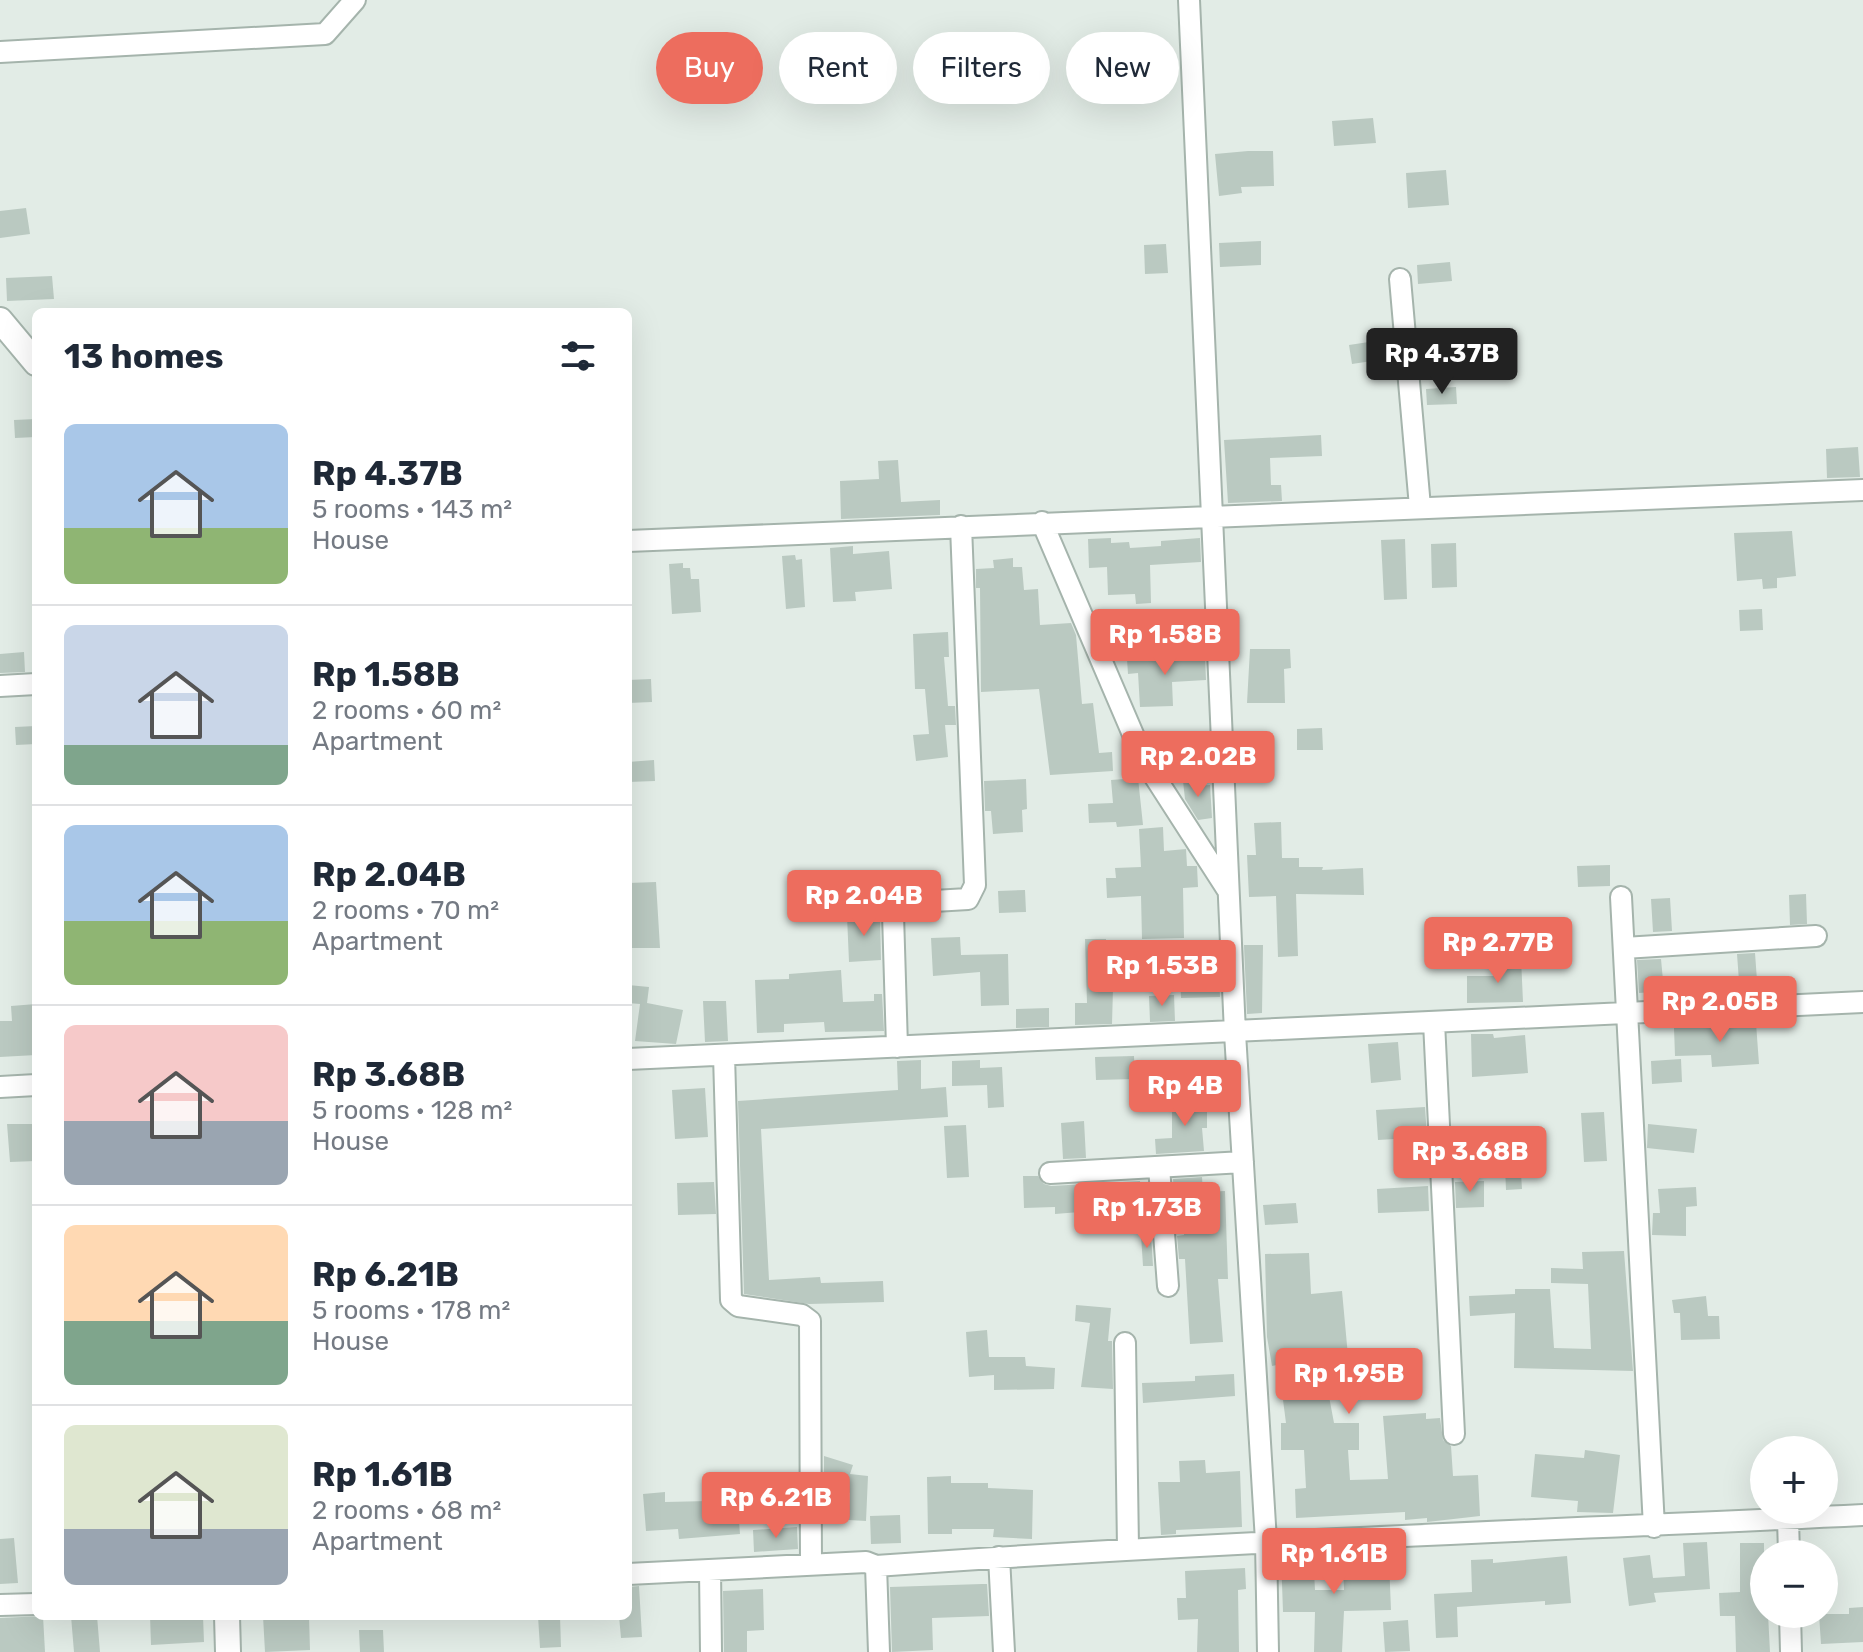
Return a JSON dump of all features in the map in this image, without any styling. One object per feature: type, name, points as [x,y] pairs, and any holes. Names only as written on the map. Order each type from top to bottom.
[{"type":"street","points":[[0,52],[325,34],[355,0]]},
{"type":"street","points":[[1189,0],[1235,1033],[1266,1541],[1268,1652]]},
{"type":"street","points":[[1400,279],[1420,507]]},
{"type":"street","points":[[0,320],[32,358]]},
{"type":"street","points":[[632,541],[1863,490]]},
{"type":"street","points":[[1042,522],[1144,760],[1229,892]]},
{"type":"street","points":[[897,1047],[893,914],[896,906],[900,903],[968,899],[975,885],[961,526]]},
{"type":"street","points":[[0,686],[32,684]]},
{"type":"street","points":[[1621,897],[1654,1527]]},
{"type":"street","points":[[1624,948],[1816,936]]},
{"type":"street","points":[[632,1059],[1863,1002]]},
{"type":"street","points":[[1434,1022],[1454,1434]]},
{"type":"street","points":[[724,1055],[731,1300],[738,1306],[802,1315],[810,1321],[811,1564]]},
{"type":"street","points":[[0,1087],[32,1085]]},
{"type":"street","points":[[1050,1173],[1243,1162]]},
{"type":"street","points":[[1159,1167],[1168,1286]]},
{"type":"street","points":[[1125,1343],[1128,1548]]},
{"type":"street","points":[[1838,1516],[1863,1515]]},
{"type":"street","points":[[632,1574],[866,1562],[876,1566],[1128,1548],[1750,1521]]},
{"type":"street","points":[[999,1557],[1004,1652]]},
{"type":"street","points":[[876,1566],[879,1652]]},
{"type":"street","points":[[710,1570],[711,1652]]},
{"type":"street","points":[[0,1605],[32,1604]]},
{"type":"street","points":[[227,1620],[228,1652]]},
{"type":"street","points":[[1790,1628],[1791,1652]]},
{"type":"building","points":[[1373,118],[1376,143],[1334,146],[1332,121]]},
{"type":"building","points":[[1273,151],[1274,186],[1241,187],[1242,193],[1219,196],[1215,154]]},
{"type":"building","points":[[1446,170],[1449,205],[1408,208],[1406,173]]},
{"type":"building","points":[[26,208],[30,234],[0,238],[0,211]]},
{"type":"building","points":[[1261,241],[1261,265],[1220,267],[1219,243]]},
{"type":"building","points":[[1166,244],[1168,273],[1145,274],[1144,245]]},
{"type":"building","points":[[1450,262],[1452,281],[1418,284],[1417,265]]},
{"type":"building","points":[[52,276],[54,299],[7,301],[6,278]]},
{"type":"building","points":[[1382,340],[1385,359],[1352,364],[1349,345]]},
{"type":"building","points":[[1456,387],[1457,404],[1427,405],[1426,389]]},
{"type":"building","points":[[32,419],[32,437],[15,438],[14,420]]},
{"type":"building","points":[[1321,435],[1322,456],[1270,458],[1271,485],[1281,485],[1282,501],[1228,503],[1224,440]]},
{"type":"building","points":[[1858,447],[1860,477],[1827,478],[1826,449]]},
{"type":"building","points":[[898,460],[901,502],[940,500],[940,515],[841,519],[840,481],[879,479],[878,461]]},
{"type":"building","points":[[1792,531],[1796,576],[1777,578],[1777,588],[1763,589],[1762,579],[1737,581],[1734,533]]},
{"type":"building","points":[[1111,538],[1111,543],[1129,542],[1130,548],[1161,546],[1161,541],[1200,538],[1201,562],[1150,565],[1151,603],[1136,604],[1135,594],[1108,595],[1107,567],[1089,568],[1088,539]]},
{"type":"building","points":[[1405,539],[1407,599],[1384,600],[1381,540]]},
{"type":"building","points":[[1456,543],[1457,587],[1432,588],[1431,544]]},
{"type":"building","points":[[853,546],[853,554],[889,551],[892,589],[855,592],[856,601],[833,602],[830,548]]},
{"type":"building","points":[[795,555],[796,560],[802,559],[805,607],[786,609],[782,556]]},
{"type":"building","points":[[1013,558],[1013,567],[1022,567],[1024,590],[1038,589],[1040,625],[1071,623],[1076,635],[1082,704],[1093,703],[1099,753],[1112,752],[1113,771],[1050,775],[1039,689],[981,692],[980,588],[976,588],[976,569],[994,568],[993,560]]},
{"type":"building","points":[[683,563],[683,568],[690,568],[691,579],[699,579],[701,612],[672,614],[669,564]]},
{"type":"building","points":[[1762,609],[1763,630],[1740,631],[1739,610]]},
{"type":"building","points":[[948,632],[949,657],[944,657],[948,706],[955,706],[956,725],[945,725],[948,757],[916,761],[913,735],[929,734],[925,689],[915,689],[913,634]]},
{"type":"building","points":[[1250,649],[1290,649],[1291,668],[1284,669],[1285,703],[1247,703]]},
{"type":"building","points":[[24,652],[25,672],[0,673],[0,654]]},
{"type":"building","points":[[1205,656],[1206,680],[1172,682],[1173,706],[1140,707],[1138,673],[1128,674],[1127,659]]},
{"type":"building","points":[[651,679],[652,702],[632,703],[632,680]]},
{"type":"building","points":[[32,726],[32,744],[16,745],[15,727]]},
{"type":"building","points":[[1322,728],[1323,750],[1297,750],[1297,729]]},
{"type":"building","points":[[654,760],[655,781],[632,782],[632,762]]},
{"type":"building","points":[[1138,778],[1143,825],[1117,827],[1116,822],[1089,823],[1088,804],[1113,803],[1111,780]]},
{"type":"building","points":[[1026,779],[1027,809],[1022,810],[1023,832],[993,834],[991,811],[985,811],[984,781]]},
{"type":"building","points":[[1196,779],[1196,786],[1210,785],[1212,818],[1198,820],[1185,799],[1183,781]]},
{"type":"building","points":[[1281,822],[1282,858],[1299,858],[1299,867],[1323,867],[1322,870],[1363,868],[1364,895],[1296,894],[1298,956],[1278,957],[1276,896],[1249,897],[1247,855],[1256,855],[1254,823]]},
{"type":"building","points":[[1163,827],[1164,851],[1186,849],[1187,866],[1197,866],[1198,887],[1183,888],[1184,938],[1142,939],[1141,896],[1107,898],[1106,878],[1116,878],[1115,868],[1141,867],[1139,829]]},
{"type":"building","points":[[1610,865],[1610,886],[1578,887],[1577,866]]},
{"type":"building","points":[[834,870],[836,905],[819,906],[817,871]]},
{"type":"building","points":[[936,877],[937,888],[899,890],[898,879]]},
{"type":"building","points":[[656,882],[660,948],[632,948],[632,883]]},
{"type":"building","points":[[1025,890],[1026,912],[999,913],[998,891]]},
{"type":"building","points":[[1806,894],[1807,924],[1790,925],[1789,895]]},
{"type":"building","points":[[1670,898],[1672,931],[1653,932],[1651,899]]},
{"type":"building","points":[[880,915],[881,960],[849,962],[847,916]]},
{"type":"building","points":[[960,937],[961,955],[1008,954],[1009,1005],[981,1006],[980,972],[933,976],[931,938]]},
{"type":"building","points":[[1085,939],[1106,939],[1107,962],[1125,961],[1126,988],[1113,989],[1112,1024],[1075,1025],[1075,1003],[1087,1003]]},
{"type":"building","points":[[1244,945],[1263,945],[1262,1013],[1247,1014]]},
{"type":"building","points":[[1755,953],[1758,994],[1740,995],[1737,954]]},
{"type":"building","points":[[1521,958],[1523,1002],[1467,1003],[1467,976],[1499,976],[1498,959]]},
{"type":"building","points":[[1661,959],[1664,991],[1639,993],[1637,960]]},
{"type":"building","points":[[841,970],[843,1002],[874,1001],[874,994],[882,994],[884,1031],[825,1032],[824,1022],[784,1024],[784,1032],[757,1033],[755,980],[789,979],[789,974]]},
{"type":"building","points":[[1219,972],[1220,997],[1181,998],[1180,973]]},
{"type":"building","points":[[632,985],[649,987],[647,1003],[683,1010],[676,1044],[635,1041],[640,1004],[632,1003]]},
{"type":"building","points":[[1174,995],[1175,1021],[1150,1022],[1149,996]]},
{"type":"building","points":[[703,1001],[726,1001],[728,1041],[705,1042]]},
{"type":"building","points":[[32,1004],[32,1055],[0,1057],[0,1021],[12,1021],[11,1006]]},
{"type":"building","points":[[1049,1008],[1049,1027],[1016,1028],[1016,1009]]},
{"type":"building","points":[[1756,1023],[1759,1064],[1712,1067],[1711,1055],[1675,1056],[1674,1028]]},
{"type":"building","points":[[1471,1034],[1493,1034],[1494,1038],[1525,1035],[1528,1073],[1472,1077]]},
{"type":"building","points":[[1398,1042],[1401,1080],[1371,1083],[1368,1044]]},
{"type":"building","points":[[1134,1056],[1135,1079],[1096,1080],[1095,1057]]},
{"type":"building","points":[[1681,1059],[1682,1082],[1652,1084],[1651,1061]]},
{"type":"building","points":[[921,1060],[921,1089],[946,1087],[948,1117],[761,1129],[769,1280],[820,1277],[821,1283],[883,1281],[884,1302],[809,1304],[744,1294],[738,1101],[898,1090],[897,1061]]},
{"type":"building","points":[[980,1060],[980,1068],[1002,1067],[1004,1107],[988,1108],[987,1085],[952,1086],[952,1061]]},
{"type":"building","points":[[705,1088],[708,1137],[675,1139],[672,1090]]},
{"type":"building","points":[[1172,1101],[1207,1101],[1207,1128],[1202,1128],[1204,1151],[1156,1154],[1155,1139],[1172,1138]]},
{"type":"building","points":[[1425,1107],[1427,1137],[1378,1140],[1376,1110]]},
{"type":"building","points":[[1604,1112],[1607,1161],[1584,1162],[1581,1113]]},
{"type":"building","points":[[1084,1121],[1086,1158],[1063,1159],[1061,1123]]},
{"type":"building","points":[[7,1124],[32,1124],[32,1161],[10,1162]]},
{"type":"building","points":[[1648,1124],[1697,1129],[1694,1153],[1647,1148]]},
{"type":"building","points":[[966,1125],[969,1177],[947,1178],[944,1126]]},
{"type":"building","points":[[1492,1129],[1494,1146],[1453,1148],[1452,1132]]},
{"type":"building","points":[[1504,1143],[1519,1143],[1522,1189],[1506,1190]]},
{"type":"building","points":[[1023,1176],[1038,1176],[1044,1184],[1051,1186],[1140,1181],[1142,1207],[1055,1214],[1055,1207],[1024,1208]]},
{"type":"building","points":[[1202,1177],[1203,1192],[1225,1191],[1228,1279],[1218,1279],[1223,1342],[1190,1344],[1185,1259],[1179,1259],[1177,1236],[1184,1235],[1183,1207],[1175,1208],[1173,1179]]},
{"type":"building","points":[[1484,1181],[1484,1207],[1456,1208],[1455,1182]]},
{"type":"building","points":[[714,1182],[716,1214],[678,1215],[677,1183]]},
{"type":"building","points":[[1428,1186],[1429,1211],[1378,1213],[1377,1189]]},
{"type":"building","points":[[1696,1187],[1697,1206],[1686,1207],[1686,1236],[1652,1235],[1653,1213],[1660,1213],[1658,1189]]},
{"type":"building","points":[[1296,1203],[1298,1223],[1265,1225],[1263,1205]]},
{"type":"building","points":[[1151,1234],[1153,1266],[1143,1266],[1141,1235]]},
{"type":"building","points":[[1624,1251],[1633,1371],[1514,1368],[1515,1313],[1470,1316],[1469,1296],[1515,1294],[1515,1289],[1550,1289],[1554,1348],[1591,1349],[1588,1284],[1551,1283],[1551,1268],[1583,1269],[1582,1252]]},
{"type":"building","points":[[1309,1253],[1311,1294],[1342,1291],[1348,1356],[1322,1359],[1334,1423],[1359,1423],[1359,1450],[1348,1450],[1350,1480],[1388,1479],[1383,1416],[1426,1413],[1426,1419],[1440,1418],[1443,1440],[1451,1446],[1453,1476],[1478,1475],[1480,1516],[1427,1522],[1427,1518],[1405,1520],[1405,1512],[1296,1518],[1295,1489],[1306,1488],[1304,1450],[1281,1450],[1281,1423],[1286,1423],[1283,1400],[1286,1400],[1281,1364],[1272,1366],[1267,1337],[1265,1254]]},
{"type":"building","points":[[1706,1296],[1708,1316],[1719,1316],[1720,1339],[1681,1340],[1680,1313],[1674,1313],[1672,1300]]},
{"type":"building","points":[[1076,1305],[1111,1308],[1108,1341],[1112,1341],[1113,1389],[1081,1387],[1090,1323],[1075,1321]]},
{"type":"building","points":[[987,1330],[989,1357],[1025,1357],[1026,1366],[1055,1368],[1054,1389],[994,1390],[994,1375],[969,1377],[966,1332]]},
{"type":"building","points":[[1234,1374],[1235,1396],[1143,1403],[1142,1383],[1195,1381],[1195,1376]]},
{"type":"building","points":[[1585,1450],[1620,1455],[1613,1513],[1577,1512],[1578,1501],[1531,1497],[1535,1454],[1584,1458]]},
{"type":"building","points":[[824,1456],[853,1465],[850,1474],[868,1476],[866,1521],[848,1520],[850,1493],[824,1486]]},
{"type":"building","points":[[1205,1460],[1206,1473],[1240,1471],[1242,1527],[1176,1530],[1176,1534],[1161,1535],[1158,1482],[1180,1482],[1179,1461]]},
{"type":"building","points":[[951,1476],[951,1483],[988,1483],[988,1488],[1033,1490],[1032,1539],[993,1537],[994,1529],[952,1529],[952,1534],[928,1534],[927,1477]]},
{"type":"building","points":[[736,1483],[740,1534],[679,1539],[678,1529],[646,1531],[643,1494],[665,1492],[665,1502],[709,1501],[708,1485]]},
{"type":"building","points":[[900,1515],[901,1543],[871,1544],[870,1516]]},
{"type":"building","points":[[797,1527],[798,1549],[754,1552],[753,1530]]},
{"type":"building","points":[[14,1538],[18,1583],[0,1584],[0,1539]]},
{"type":"building","points":[[1707,1542],[1710,1589],[1654,1593],[1656,1602],[1629,1606],[1623,1558],[1650,1555],[1653,1578],[1685,1576],[1683,1543]]},
{"type":"building","points":[[1740,1543],[1750,1543],[1750,1628],[1769,1628],[1770,1652],[1736,1652],[1735,1616],[1720,1616],[1719,1593],[1740,1592]]},
{"type":"building","points":[[1313,1553],[1315,1590],[1344,1590],[1343,1562],[1389,1561],[1391,1610],[1344,1611],[1342,1652],[1314,1652],[1315,1612],[1283,1612],[1281,1555]]},
{"type":"building","points":[[1567,1556],[1571,1603],[1545,1605],[1545,1601],[1457,1607],[1458,1637],[1436,1638],[1434,1594],[1472,1592],[1471,1560],[1493,1559],[1493,1563]]},
{"type":"building","points":[[1245,1568],[1246,1589],[1238,1590],[1239,1652],[1197,1652],[1198,1619],[1178,1620],[1177,1598],[1186,1598],[1185,1571]]},
{"type":"building","points":[[987,1584],[989,1616],[932,1618],[933,1650],[892,1652],[890,1587]]},
{"type":"building","points":[[639,1586],[642,1637],[621,1638],[619,1620],[632,1620],[632,1587]]},
{"type":"building","points":[[763,1589],[764,1630],[747,1631],[747,1652],[724,1652],[723,1591]]},
{"type":"building","points":[[1863,1607],[1863,1642],[1821,1644],[1820,1628],[1838,1628],[1838,1614],[1849,1614],[1849,1608]]},
{"type":"building","points":[[32,1617],[32,1620],[43,1620],[45,1652],[0,1652],[0,1618]]},
{"type":"building","points":[[71,1620],[97,1620],[100,1652],[74,1652]]},
{"type":"building","points":[[150,1620],[203,1620],[204,1642],[151,1645]]},
{"type":"building","points":[[263,1620],[309,1620],[310,1650],[265,1652]]},
{"type":"building","points":[[538,1620],[560,1620],[561,1647],[540,1648]]},
{"type":"building","points":[[1408,1620],[1410,1651],[1385,1652],[1383,1622]]},
{"type":"building","points":[[359,1630],[383,1630],[384,1652],[360,1652]]}]
